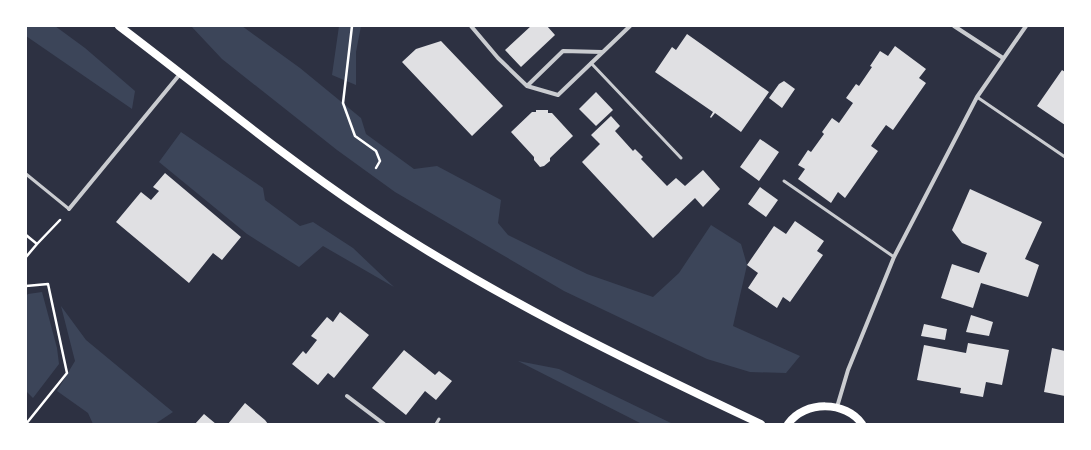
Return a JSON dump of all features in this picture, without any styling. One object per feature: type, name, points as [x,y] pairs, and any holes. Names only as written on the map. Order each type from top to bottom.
[{"type":"main road","points":[[119,26],[298,163],[365,211],[434,256],[511,301],[611,353],[761,424]]},
{"type":"main road","points":[[788,424],[804,411],[820,406],[836,408],[849,412],[862,424]]},
{"type":"street","points":[[471,26],[498,58],[527,86],[558,95],[630,26]]},
{"type":"street","points":[[954,26],[1003,58]]},
{"type":"street","points":[[836,408],[848,370],[894,258],[977,97],[1026,26]]},
{"type":"street","points":[[527,86],[563,51],[603,52]]},
{"type":"street","points":[[69,209],[180,74]]},
{"type":"street","points":[[348,396],[384,424]]},
{"type":"lane","points":[[591,63],[681,158]]},
{"type":"lane","points":[[977,97],[1065,157]]},
{"type":"lane","points":[[26,174],[69,209]]},
{"type":"lane","points":[[784,181],[894,258]]},
{"type":"lane","points":[[436,424],[440,419]]},
{"type":"path","points":[[352,26],[343,103],[355,136],[376,151],[380,161],[376,168]]},
{"type":"path","points":[[26,257],[69,209]]},
{"type":"path","points":[[26,235],[37,244]]},
{"type":"path","points":[[26,286],[48,284],[67,373],[26,424]]},
{"type":"shaded area","points":[[26,26],[55,26],[85,48],[135,91],[132,109],[26,36]]},
{"type":"shaded area","points":[[191,26],[242,26],[300,68],[361,118],[366,134],[414,169],[437,166],[501,200],[498,223],[508,235],[587,274],[653,297],[679,273],[711,225],[741,244],[747,265],[733,326],[800,356],[786,373],[750,372],[707,359],[564,291],[395,192],[337,150],[222,59]]},
{"type":"shaded area","points":[[339,26],[361,26],[356,52],[356,85],[332,75]]},
{"type":"shaded area","points":[[181,132],[263,188],[265,200],[300,226],[313,222],[353,248],[394,287],[323,246],[299,267],[247,234],[159,162]]},
{"type":"shaded area","points":[[42,292],[57,348],[59,364],[33,398],[27,392],[26,393],[26,296],[28,294]]},
{"type":"shaded area","points":[[61,306],[86,340],[173,412],[155,424],[93,424],[88,413],[57,391],[75,361]]},
{"type":"shaded area","points":[[518,361],[559,369],[673,424],[642,424]]},
{"type":"building","points":[[531,26],[547,26],[555,35],[521,67],[505,50]]},
{"type":"building","points":[[687,34],[769,92],[741,132],[715,113],[711,118],[710,117],[713,112],[655,72],[672,47],[676,50]]},
{"type":"building","points":[[441,41],[503,106],[472,136],[402,62],[416,49]]},
{"type":"building","points":[[895,46],[926,69],[919,78],[926,83],[893,130],[886,125],[878,136],[871,146],[878,151],[845,198],[838,192],[831,203],[798,179],[805,169],[798,165],[808,150],[811,152],[824,134],[822,132],[832,118],[839,123],[853,103],[846,98],[856,84],[859,86],[872,67],[870,66],[880,51],[888,56]]},
{"type":"building","points":[[1062,70],[1065,72],[1065,125],[1037,106]]},
{"type":"building","points":[[784,81],[795,89],[782,108],[769,98],[779,84]]},
{"type":"building","points":[[596,92],[613,110],[596,126],[579,109]]},
{"type":"building","points":[[536,110],[548,110],[548,113],[552,113],[573,136],[550,158],[550,161],[544,166],[540,167],[534,160],[534,157],[511,132],[532,112],[536,112]]},
{"type":"building","points":[[611,116],[620,126],[615,131],[633,151],[635,149],[643,157],[641,159],[667,186],[676,178],[685,186],[703,170],[720,189],[703,207],[695,198],[653,238],[582,162],[600,144],[591,135]]},
{"type":"building","points":[[760,139],[779,152],[759,181],[740,167]]},
{"type":"building","points":[[165,173],[241,237],[222,260],[213,253],[189,283],[116,222],[141,192],[151,200],[159,191],[153,187]]},
{"type":"building","points":[[760,187],[778,200],[766,217],[748,204]]},
{"type":"building","points":[[970,189],[1042,222],[1025,259],[1039,265],[1028,297],[981,283],[973,308],[941,298],[952,264],[979,273],[987,253],[962,243],[952,230]]},
{"type":"building","points":[[795,221],[824,241],[817,251],[823,255],[790,302],[783,297],[777,308],[748,288],[758,273],[747,265],[774,226],[786,234]]},
{"type":"building","points":[[340,312],[369,335],[334,378],[328,373],[318,385],[292,364],[303,351],[306,354],[317,340],[311,336],[327,317],[333,322]]},
{"type":"building","points":[[971,315],[993,322],[989,336],[966,332]]},
{"type":"building","points":[[924,324],[947,329],[945,340],[921,336]]},
{"type":"building","points":[[968,343],[1009,350],[1002,385],[986,382],[983,397],[960,393],[961,388],[917,380],[924,345],[966,353]]},
{"type":"building","points":[[1052,348],[1065,351],[1065,396],[1044,392]]},
{"type":"building","points":[[404,350],[435,375],[439,371],[452,381],[436,400],[425,391],[406,415],[372,388]]},
{"type":"building","points":[[245,403],[265,420],[268,424],[228,424]]},
{"type":"building","points":[[204,414],[216,424],[195,424]]}]
